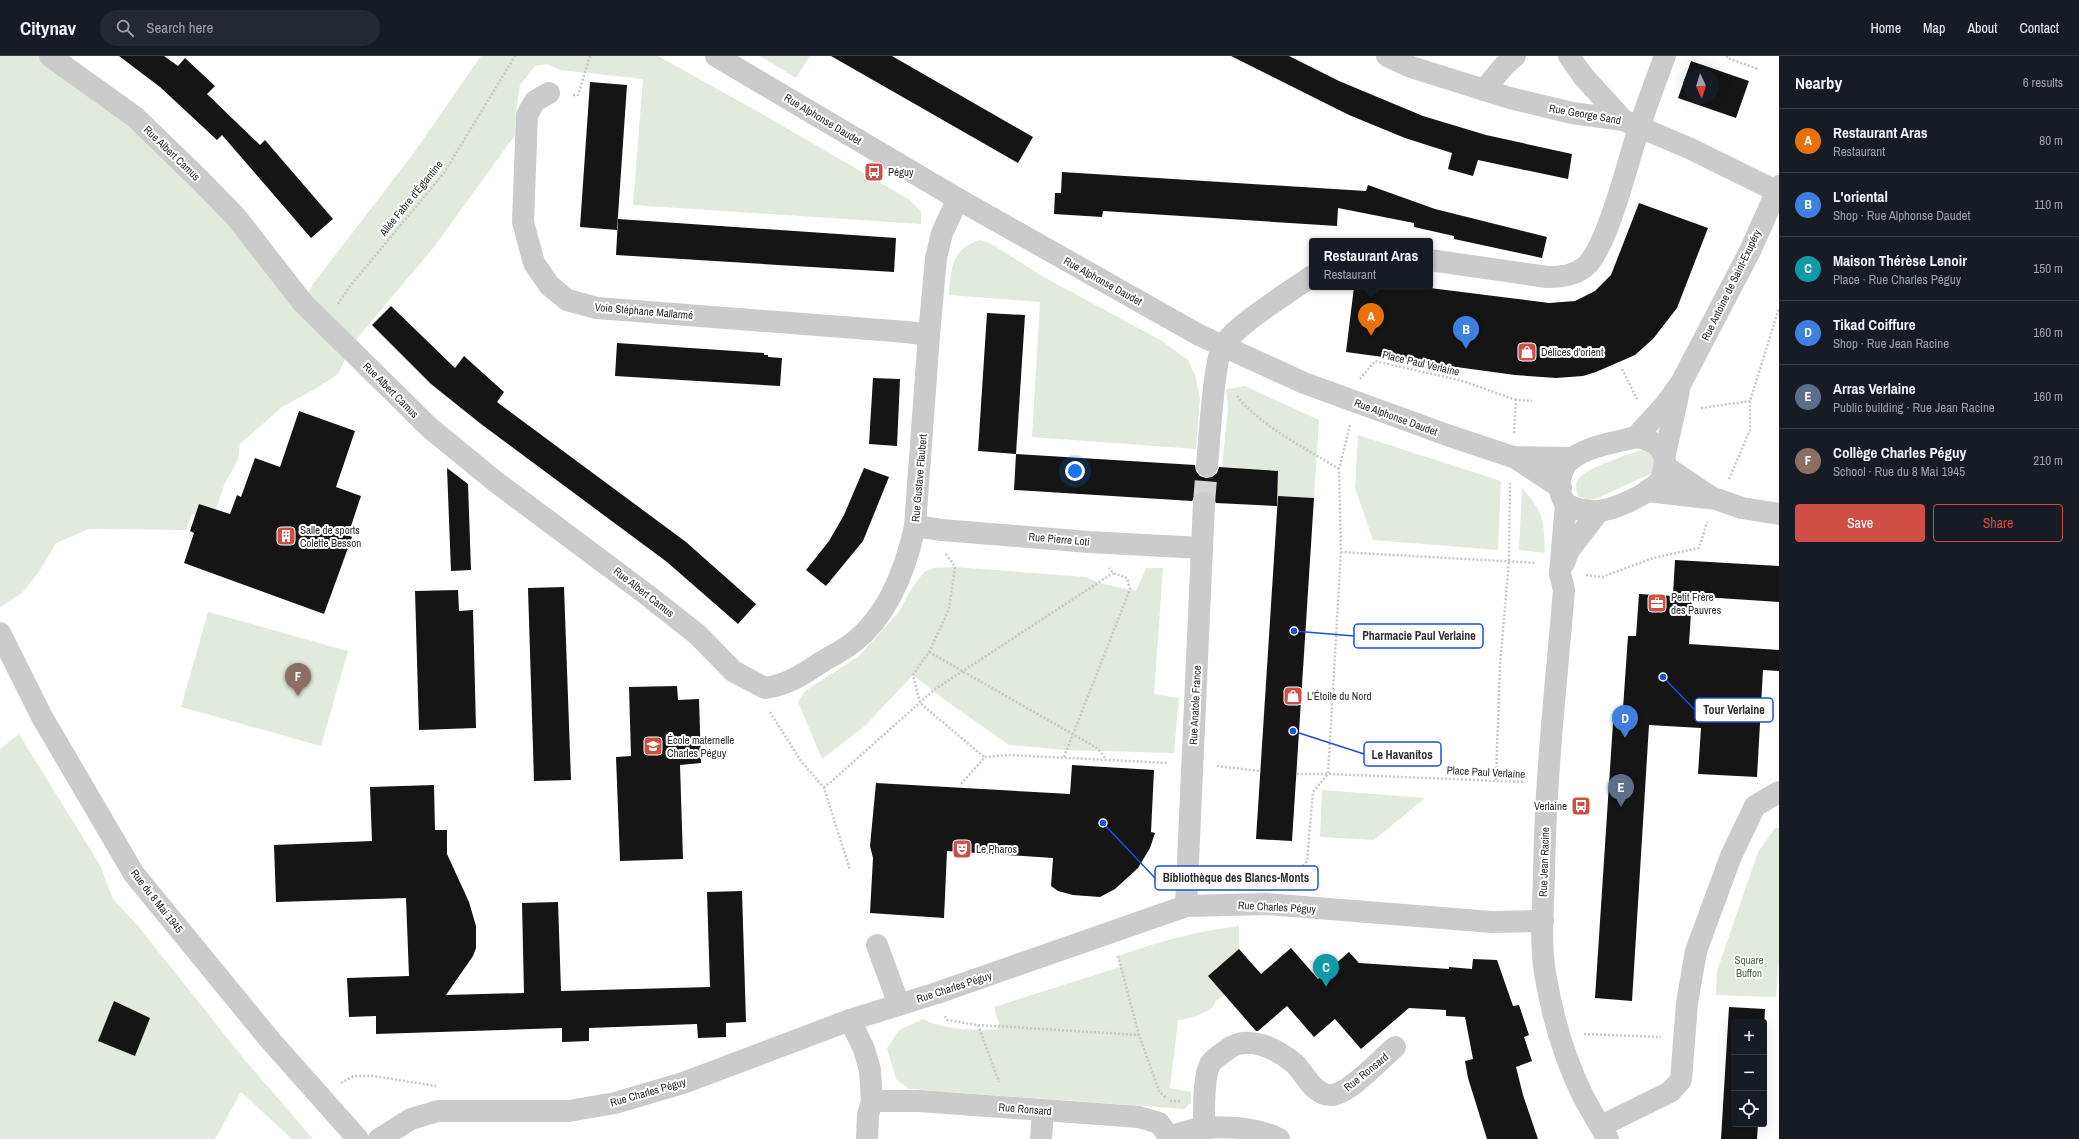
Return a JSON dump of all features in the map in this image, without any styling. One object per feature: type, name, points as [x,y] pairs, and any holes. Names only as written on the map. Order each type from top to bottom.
[{"type":"street","name":"Rue Albert Camus","points":[[50,56],[135,117],[199,179],[236,217],[278,272],[324,325],[430,428],[496,482],[652,598],[698,635],[733,671],[765,688]]},
{"type":"street","name":"Rue Alphonse Daudet","points":[[716,56],[958,199],[1199,335],[1304,383],[1356,403],[1513,457],[1564,495]]},
{"type":"street","name":"Rue George Sand","points":[[1387,56],[1411,67],[1510,98],[1572,113],[1631,123],[1778,188]]},
{"type":"street","points":[[1484,90],[1503,66],[1515,56]]},
{"type":"street","points":[[1570,56],[1591,85],[1631,123]]},
{"type":"street","points":[[1433,260],[1547,277],[1565,277],[1584,267],[1598,250],[1609,221],[1631,123],[1665,56]]},
{"type":"street","points":[[1572,113],[1591,85]]},
{"type":"street","name":"Voie Stéphane Mallarmé","points":[[549,93],[535,101],[527,115],[523,222],[534,263],[549,285],[567,300],[597,308],[907,332],[929,335]]},
{"type":"street","name":"Rue Antoine de Saint-Exupéry","points":[[1636,437],[1665,405],[1681,383],[1750,251],[1778,188]]},
{"type":"street","name":"Rue Gustave Flaubert","points":[[765,688],[793,681],[854,642],[871,623],[891,595],[909,554],[915,526],[936,258],[942,234],[958,199]]},
{"type":"street","points":[[1207,466],[1216,378],[1216,364],[1222,346],[1243,326],[1309,278]]},
{"type":"street","name":"Rue Antoine de Saint-Exupéry","points":[[1665,460],[1681,383]]},
{"type":"street","points":[[1665,460],[1660,480],[1648,491],[1615,506],[1599,511],[1584,511],[1564,495],[1562,470],[1572,458],[1606,444],[1636,437],[1649,440],[1658,445],[1665,460],[1716,499]]},
{"type":"street","name":"Rue Alphonse Daudet","points":[[1513,457],[1572,458]]},
{"type":"street","points":[[1648,491],[1716,499],[1742,508],[1779,514]]},
{"type":"street","name":"Rue Jean Racine","points":[[1564,495],[1560,574],[1564,590],[1547,783],[1543,921],[1545,972],[1552,1011],[1564,1051],[1582,1095],[1604,1133]]},
{"type":"street","name":"Rue Anatole France","points":[[1186,906],[1204,503]]},
{"type":"street","points":[[1560,574],[1569,550],[1599,511]]},
{"type":"street","name":"Rue Pierre Loti","points":[[915,526],[942,530],[1202,548]]},
{"type":"street","name":"Rue du 8 Mai 1945","points":[[0,632],[45,723],[134,874],[270,1040],[358,1139]]},
{"type":"street","points":[[1604,1133],[1670,1092],[1681,1080],[1687,1003],[1696,951],[1725,870],[1755,806],[1779,792]]},
{"type":"street","name":"Rue Charles Péguy","points":[[379,1139],[411,1119],[438,1111],[569,1111],[615,1103],[683,1083],[850,1020],[937,993],[1186,906],[1260,904],[1492,922],[1543,921]]},
{"type":"street","points":[[877,945],[899,1005]]},
{"type":"street","points":[[850,1020],[864,1049],[870,1070],[872,1101],[868,1115],[867,1139]]},
{"type":"street","name":"Rue Ronsard","points":[[1204,1129],[1204,1103],[1211,1063],[1236,1043],[1252,1042],[1274,1051],[1294,1064],[1316,1089],[1329,1095],[1344,1091],[1395,1047]]},
{"type":"street","name":"Rue Ronsard","points":[[872,1101],[919,1101],[1139,1117],[1159,1122],[1169,1138]]},
{"type":"street","points":[[1041,1139],[1043,1111]]},
{"type":"street","points":[[1169,1138],[1204,1129],[1225,1126],[1269,1134],[1279,1139]]},
{"type":"path","name":"Allée Fabre d'Églantine","points":[[324,325],[350,286],[444,173],[515,56]]},
{"type":"path","points":[[549,93],[578,95],[590,56]]},
{"type":"path","points":[[1727,56],[1727,58],[1758,69]]},
{"type":"path","name":"Place Paul Verlaine","points":[[1516,400],[1462,381],[1375,361],[1356,384],[1356,403],[1339,469],[1341,552],[1328,774],[1547,783]]},
{"type":"path","points":[[1216,378],[1230,385],[1243,404],[1276,430],[1339,469]]},
{"type":"path","points":[[1496,780],[1500,665],[1509,561],[1510,483],[1516,400],[1532,401]]},
{"type":"path","points":[[942,530],[943,544],[948,558],[955,567],[949,609],[929,652],[913,675],[920,703],[984,757]]},
{"type":"path","points":[[1064,757],[1130,589],[1127,578],[1113,573],[1102,558],[1103,542]]},
{"type":"path","points":[[1341,552],[1546,563],[1560,574]]},
{"type":"path","points":[[824,788],[934,690],[962,670],[1113,573]]},
{"type":"path","points":[[929,652],[1097,748],[1107,759]]},
{"type":"path","points":[[765,688],[771,714],[801,761],[824,788],[850,870]]},
{"type":"path","points":[[961,784],[984,757],[1008,755],[1193,764],[1260,771]]},
{"type":"path","points":[[1297,774],[1328,774]]},
{"type":"path","points":[[1286,906],[1291,878],[1307,861],[1313,792],[1328,774]]},
{"type":"path","points":[[1116,931],[1118,956],[1140,1035],[1159,1091],[1168,1101],[1204,1103]]},
{"type":"path","points":[[937,993],[947,1020],[978,1025],[1140,1035]]},
{"type":"path","points":[[978,1025],[1007,1107]]},
{"type":"path","points":[[1580,1028],[1582,1034],[1650,1036],[1685,1039]]},
{"type":"path","points":[[321,1097],[337,1085],[354,1076],[387,1077],[439,1086]]},
{"type":"green space","points":[[0,56],[50,56],[135,117],[303,302],[313,284],[413,154],[481,56],[658,56],[764,115],[910,200],[921,211],[921,224],[633,205],[643,79],[560,70],[547,64],[535,66],[520,85],[516,110],[515,135],[434,247],[359,336],[350,349],[338,374],[315,389],[282,407],[240,444],[238,460],[225,483],[216,509],[199,504],[195,515],[192,514],[186,530],[89,529],[56,543],[39,572],[22,593],[0,607]]},
{"type":"green space","points":[[760,56],[810,56],[796,78]]},
{"type":"green space","points":[[980,240],[990,243],[1042,276],[1162,341],[1188,360],[1195,375],[1200,398],[1196,449],[1032,437],[1040,302],[949,295],[954,261],[963,249]]},
{"type":"green space","points":[[1245,386],[1319,420],[1314,498],[1277,496],[1278,471],[1222,467],[1228,408],[1226,389]]},
{"type":"green space","points":[[1358,435],[1501,481],[1498,550],[1373,540],[1355,488]]},
{"type":"green space","points":[[1644,449],[1656,456],[1652,473],[1598,498],[1588,500],[1578,496],[1576,483],[1581,476],[1588,471],[1597,466]]},
{"type":"green space","points":[[1522,488],[1539,511],[1544,532],[1545,553],[1519,550]]},
{"type":"green space","points":[[955,567],[1086,577],[1099,583],[1136,591],[1146,568],[1163,568],[1154,694],[1179,698],[1174,753],[1066,750],[1009,745],[945,700],[913,675],[865,726],[822,759],[798,702],[805,691],[859,656],[898,613],[912,588],[924,572],[933,568]]},
{"type":"green space","points":[[208,612],[348,651],[321,746],[181,707]]},
{"type":"green space","points":[[19,734],[100,865],[113,899],[138,926],[244,1059],[313,1139],[292,1139],[241,1092],[215,1139],[0,1139],[0,749]]},
{"type":"green space","points":[[1322,790],[1425,798],[1374,840],[1320,837]]},
{"type":"green space","name":"Square Buffon","points":[[1775,828],[1779,828],[1779,957],[1776,997],[1716,995],[1717,971],[1758,852]]},
{"type":"green space","points":[[1239,926],[1239,949],[1225,995],[1217,1000],[1212,1008],[1199,1015],[1178,1021],[1170,1088],[1191,1092],[1191,1102],[1185,1109],[909,1089],[896,1079],[887,1048],[899,1030],[923,1019],[931,1023],[949,1027],[997,1030],[999,1024],[994,1007],[1120,967],[1118,956],[1133,951],[1193,934]]},
{"type":"building","points":[[119,56],[164,56],[178,66],[185,58],[215,86],[207,94],[260,145],[265,140],[333,219],[311,238],[222,135],[217,140],[160,87]]},
{"type":"building","points":[[831,56],[892,56],[1033,137],[1018,163]]},
{"type":"building","points":[[1231,56],[1289,56],[1339,81],[1423,116],[1486,135],[1572,154],[1568,179],[1478,160],[1473,176],[1448,169],[1452,153],[1405,138],[1349,115]]},
{"type":"building","points":[[1691,61],[1711,68],[1689,68]]},
{"type":"building","points":[[1719,71],[1749,81],[1736,118],[1695,104],[1719,104]]},
{"type":"building","points":[[590,82],[627,85],[617,230],[580,227]]},
{"type":"building","points":[[1683,84],[1683,100],[1678,98]]},
{"type":"building","points":[[1062,172],[1366,191],[1368,185],[1435,209],[1547,237],[1542,258],[1454,239],[1454,236],[1414,227],[1414,223],[1338,208],[1337,226],[1103,211],[1102,217],[1054,214],[1055,193],[1061,193]]},
{"type":"building","points":[[1639,203],[1708,228],[1677,308],[1653,339],[1635,355],[1596,372],[1583,376],[1556,378],[1515,375],[1346,352],[1354,290],[1433,290],[1433,288],[1549,303],[1575,301],[1595,291],[1611,275]]},
{"type":"building","points":[[618,219],[896,238],[894,272],[616,255]]},
{"type":"building","points":[[391,306],[455,368],[464,356],[504,392],[497,402],[686,542],[756,604],[738,624],[667,562],[481,424],[431,384],[372,325]]},
{"type":"building","points":[[987,313],[1025,315],[1016,454],[978,451]]},
{"type":"building","points":[[617,343],[764,353],[764,355],[768,355],[768,357],[782,358],[780,386],[615,376]]},
{"type":"building","points":[[873,378],[900,379],[897,446],[869,444]]},
{"type":"building","name":"Salle de sports Colette Besson","points":[[299,411],[355,431],[336,487],[361,496],[348,535],[352,537],[324,614],[184,563],[194,533],[190,531],[199,504],[230,514],[237,495],[241,497],[255,458],[280,467]]},
{"type":"building","points":[[1016,454],[1195,465],[1196,471],[1200,476],[1206,478],[1212,477],[1217,473],[1219,467],[1278,471],[1277,506],[1216,503],[1211,493],[1205,491],[1198,492],[1192,501],[1014,490]]},
{"type":"building","points":[[447,468],[468,484],[471,570],[451,571]]},
{"type":"building","points":[[864,468],[889,477],[863,541],[826,586],[806,570],[829,541],[844,515]]},
{"type":"building","points":[[1278,496],[1314,498],[1292,841],[1256,839]]},
{"type":"building","points":[[1675,560],[1779,566],[1779,602],[1673,595]]},
{"type":"building","points":[[564,587],[571,780],[534,781],[528,588]]},
{"type":"building","points":[[458,590],[459,611],[473,610],[476,728],[419,730],[415,591]]},
{"type":"building","points":[[1639,594],[1692,597],[1689,644],[1779,650],[1779,671],[1763,670],[1757,777],[1698,774],[1701,728],[1649,725],[1632,1001],[1595,998],[1613,723],[1622,723],[1628,636],[1636,636]]},
{"type":"building","points":[[677,686],[678,700],[699,699],[701,763],[680,765],[683,859],[620,861],[616,757],[631,756],[629,687]]},
{"type":"building","points":[[1072,765],[1154,770],[1151,832],[1155,833],[1150,848],[1138,868],[1115,889],[1100,897],[1073,895],[1058,891],[1051,886],[1053,858],[947,851],[944,918],[870,913],[873,858],[870,846],[876,783],[1070,794]]},
{"type":"building","points":[[434,785],[435,830],[447,830],[447,854],[469,902],[476,926],[476,948],[473,956],[446,995],[524,993],[522,903],[558,902],[561,991],[710,987],[707,892],[742,891],[746,1022],[726,1023],[726,1037],[698,1038],[697,1024],[589,1028],[589,1041],[562,1042],[562,1028],[376,1034],[376,1016],[349,1017],[347,978],[409,976],[406,898],[276,902],[274,845],[372,841],[370,787]]},
{"type":"building","points":[[1291,948],[1318,979],[1349,952],[1359,963],[1449,969],[1449,967],[1472,969],[1473,959],[1497,960],[1513,1006],[1519,1005],[1529,1035],[1524,1037],[1532,1061],[1516,1067],[1523,1095],[1538,1139],[1487,1139],[1468,1078],[1465,1061],[1473,1059],[1465,1017],[1446,1016],[1446,1010],[1409,1008],[1361,1049],[1335,1019],[1314,1037],[1287,1006],[1258,1031],[1256,1031],[1208,976],[1239,949],[1261,974]]},
{"type":"building","points":[[114,1001],[150,1018],[135,1056],[98,1041]]},
{"type":"building","points":[[1729,1007],[1765,1009],[1764,1019],[1731,1019],[1731,1127],[1758,1127],[1757,1139],[1721,1139]]},
{"type":"tunnel","points":[[1204,503],[1207,466]]},
{"type":"place","name":"Péguy","points":[[874,172]]},
{"type":"place","name":"Restaurant Aras","points":[[1371,336]]},
{"type":"place","name":"L'oriental","points":[[1466,349]]},
{"type":"place","name":"Délices d'orient","points":[[1527,352]]},
{"type":"place","name":"Salle de sports Colette Besson","points":[[286,536]]},
{"type":"place","name":"Petit Frère des Pauvres","points":[[1657,603]]},
{"type":"place","name":"Pharmacie Paul Verlaine","points":[[1294,631]]},
{"type":"place","name":"Tour Verlaine","points":[[1663,677]]},
{"type":"place","name":"Collège Charles Péguy","points":[[298,696]]},
{"type":"place","name":"L'Étoile du Nord","points":[[1293,696]]},
{"type":"place","name":"Le Havanitos","points":[[1293,731]]},
{"type":"place","name":"Tikad Coiffure","points":[[1625,738]]},
{"type":"place","name":"École maternelle Charles Péguy","points":[[653,746]]},
{"type":"place","name":"Verlaine","points":[[1581,806]]},
{"type":"place","name":"Arras Verlaine","points":[[1621,807]]},
{"type":"place","name":"Bibliothèque des Blancs-Monts","points":[[1103,823]]},
{"type":"place","name":"Le Pharos","points":[[962,849]]},
{"type":"place","name":"Maison Thérèse Lenoir","points":[[1326,987]]}]
